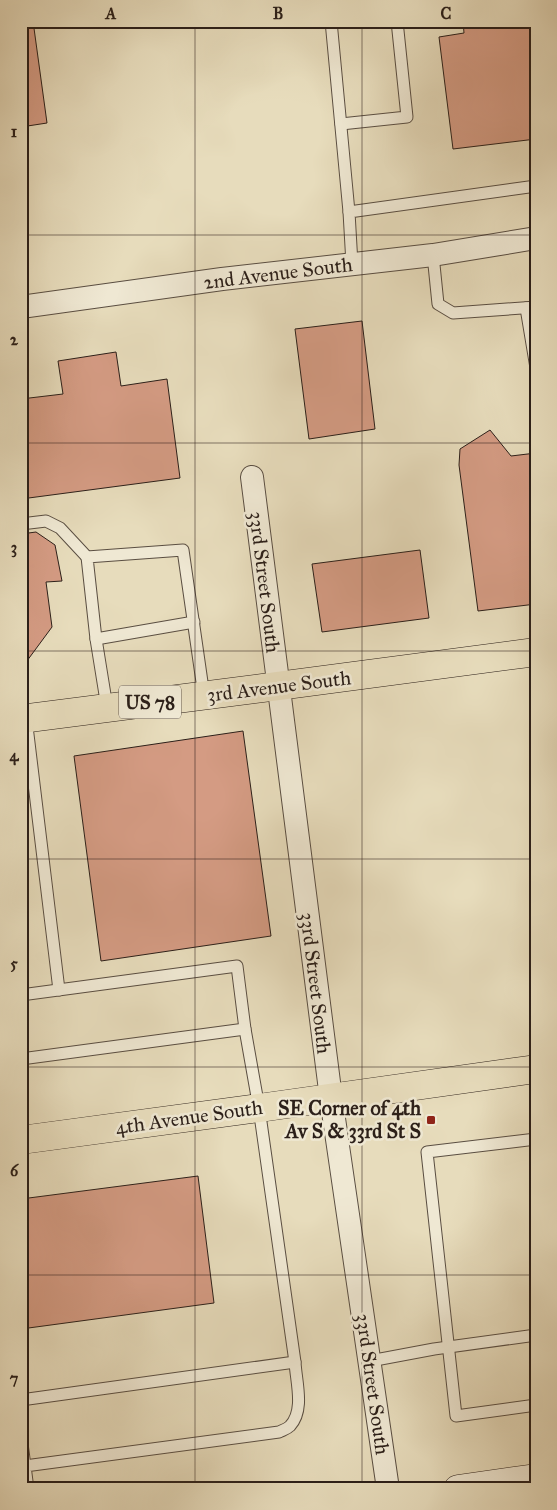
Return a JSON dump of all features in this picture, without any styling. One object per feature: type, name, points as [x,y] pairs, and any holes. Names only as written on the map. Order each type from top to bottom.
[{"type":"main road","name":"3rd Avenue South","points":[[24,718],[536,652]]},
{"type":"main road","name":"4th Avenue South","points":[[21,1140],[536,1069]]},
{"type":"street","name":"2nd Avenue South","points":[[21,308],[222,279],[433,254],[536,238]]},
{"type":"street","name":"33rd Street South","points":[[252,477],[331,1098],[388,1489]]},
{"type":"street","points":[[458,1489],[536,1478]]},
{"type":"lane","points":[[331,21],[352,264]]},
{"type":"lane","points":[[340,124],[407,117],[398,21]]},
{"type":"lane","points":[[349,212],[536,186]]},
{"type":"lane","points":[[433,254],[438,304],[453,313],[531,308],[536,368]]},
{"type":"lane","points":[[21,524],[46,521],[60,528],[87,557],[96,639],[108,708]]},
{"type":"lane","points":[[87,557],[183,550],[204,696]]},
{"type":"lane","points":[[96,639],[194,622]]},
{"type":"lane","points":[[24,718],[59,990]]},
{"type":"lane","points":[[21,995],[237,966],[295,1362],[298,1402],[296,1416],[289,1427],[279,1432],[25,1466]]},
{"type":"lane","points":[[21,1060],[245,1029]]},
{"type":"lane","points":[[536,1139],[427,1152],[456,1416],[536,1404]]},
{"type":"lane","points":[[370,1361],[536,1335]]},
{"type":"lane","points":[[21,1400],[295,1362]]},
{"type":"lane","points":[[21,1436],[28,1489]]},
{"type":"building","points":[[21,21],[33,21],[47,123],[21,127]]},
{"type":"building","points":[[463,21],[536,21],[536,139],[453,149],[439,37],[464,33]]},
{"type":"building","points":[[362,321],[375,429],[309,439],[295,329]]},
{"type":"building","points":[[116,352],[121,386],[167,379],[180,478],[21,499],[21,399],[63,394],[58,361]]},
{"type":"building","points":[[490,430],[511,456],[536,453],[536,604],[478,611],[459,465],[460,449]]},
{"type":"building","points":[[36,532],[55,545],[62,581],[46,582],[52,627],[21,669],[21,534]]},
{"type":"building","points":[[420,550],[429,618],[322,632],[312,564]]},
{"type":"building","points":[[243,731],[271,936],[101,961],[74,756]]},
{"type":"building","points":[[198,1176],[214,1303],[21,1329],[21,1199]]},
{"type":"place","name":"SE Corner of 4th Av S & 33rd St S","points":[[431,1120]]}]
